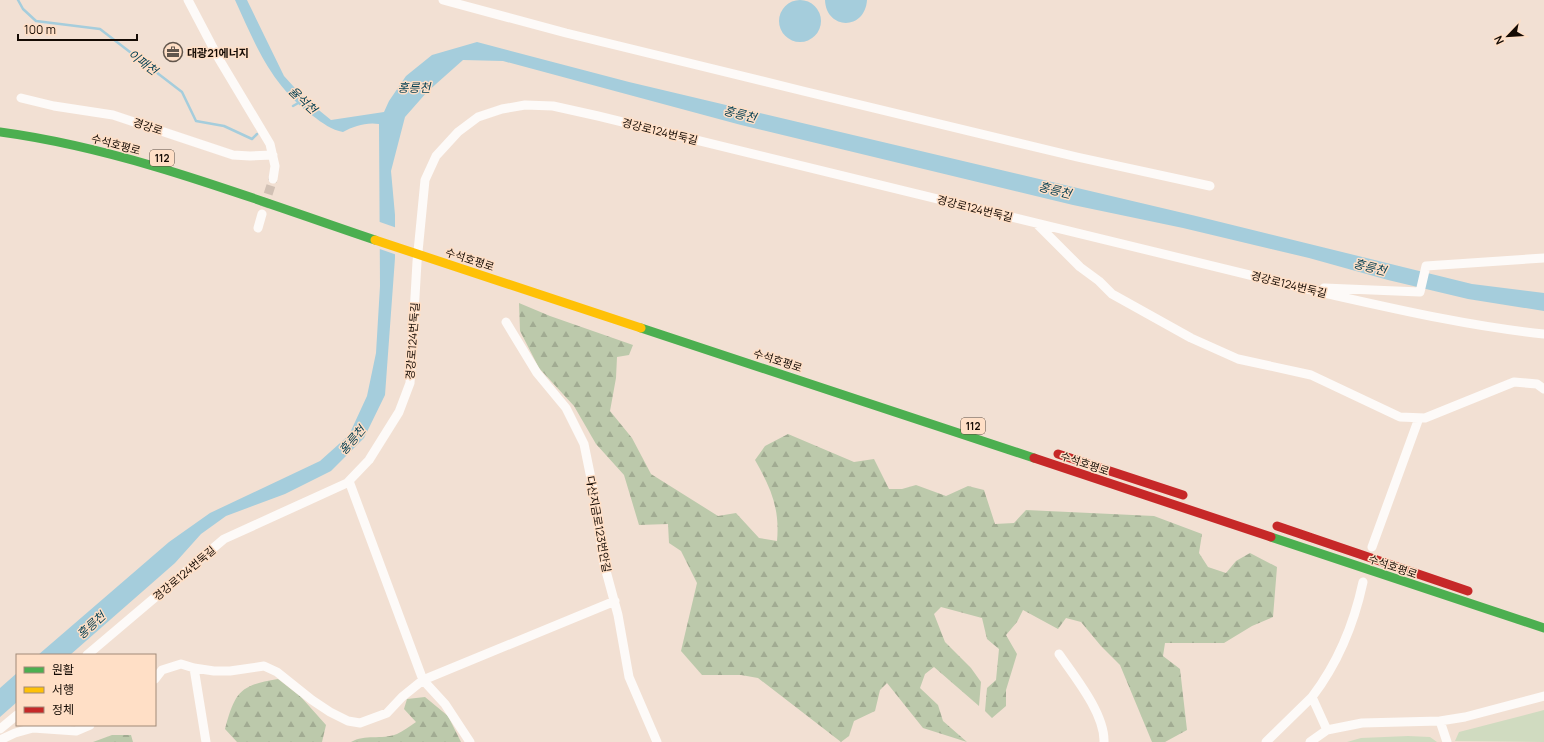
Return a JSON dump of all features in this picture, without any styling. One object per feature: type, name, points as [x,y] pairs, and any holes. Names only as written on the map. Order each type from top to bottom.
[{"type":"highway","name":"수석호평로","points":[[0,132],[121,156],[320,220],[439,261],[1544,628]]},
{"type":"highway","name":"수석호평로","points":[[409,239],[431,246]]},
{"type":"highway","name":"수석호평로","points":[[1052,452],[1189,497]]},
{"type":"highway","name":"수석호평로","points":[[1264,522],[1476,593]]},
{"type":"street","points":[[188,0],[219,59],[264,135],[273,155],[275,166],[273,179]]},
{"type":"street","points":[[443,0],[566,33],[803,91],[1077,157],[1210,186]]},
{"type":"street","name":"경강로","points":[[21,98],[54,106],[114,115],[233,155],[273,155]]},
{"type":"street","name":"경강로124번둑길","points":[[88,654],[224,539],[349,481],[369,460],[395,418],[410,383],[417,262],[425,180],[436,156],[458,132],[478,118],[502,109],[524,104],[553,106],[598,116],[1315,290],[1420,314],[1544,334]]},
{"type":"street","points":[[258,228],[262,214]]},
{"type":"street","points":[[1035,222],[1080,267],[1099,281],[1112,294],[1191,338],[1238,359],[1311,375],[1400,417],[1425,418],[1514,382],[1536,384],[1544,389]]},
{"type":"street","points":[[1315,290],[1323,288],[1420,292],[1426,266],[1544,258]]},
{"type":"street","name":"다산지금로123번안길","points":[[506,322],[537,373],[566,408],[584,444],[596,498],[603,560],[615,601],[629,677],[656,742]]},
{"type":"street","points":[[1372,547],[1419,418]]},
{"type":"street","points":[[349,481],[423,680],[445,704],[470,742]]},
{"type":"street","points":[[1266,742],[1312,697],[1326,679],[1356,613],[1364,582]]},
{"type":"street","points":[[156,679],[162,670],[181,664],[194,668],[230,671],[264,666],[277,672],[312,700],[330,712],[348,721],[360,723],[387,713],[402,697],[423,680],[615,601]]},
{"type":"street","points":[[1059,654],[1100,719],[1104,733],[1104,742]]},
{"type":"street","points":[[194,668],[206,742]]},
{"type":"street","points":[[1310,742],[1328,730],[1362,722],[1440,721],[1465,717],[1544,696]]},
{"type":"street","points":[[1312,697],[1328,730]]},
{"type":"street","points":[[0,729],[16,716]]},
{"type":"street","points":[[1440,721],[1447,742]]},
{"type":"street","points":[[0,740],[15,733],[33,728],[76,731],[88,726]]},
{"type":"green space","points":[[519,303],[550,316],[633,345],[629,355],[617,357],[616,378],[610,411],[632,438],[651,474],[718,516],[736,513],[759,538],[777,541],[778,529],[776,509],[770,489],[755,460],[765,446],[788,434],[854,462],[874,459],[889,489],[902,489],[916,485],[946,496],[968,486],[984,490],[995,524],[1014,523],[1026,510],[1154,516],[1202,534],[1199,553],[1208,567],[1226,573],[1236,561],[1250,553],[1277,567],[1273,617],[1252,626],[1224,643],[1165,643],[1163,656],[1180,669],[1187,730],[1165,742],[1152,742],[1120,665],[1101,646],[1081,622],[1066,618],[1058,629],[1023,610],[1017,622],[1006,635],[1017,654],[1006,690],[1006,706],[992,718],[985,711],[987,688],[996,680],[999,649],[987,639],[982,618],[941,607],[934,614],[945,642],[971,668],[981,682],[979,706],[934,667],[925,674],[920,688],[938,705],[943,721],[967,742],[923,728],[887,683],[880,690],[875,711],[854,721],[849,736],[841,742],[758,678],[741,675],[702,675],[681,651],[697,583],[681,551],[669,543],[668,524],[639,525],[624,475],[596,444],[574,406],[539,368],[520,331]]},
{"type":"green space","points":[[278,679],[301,697],[326,725],[322,742],[237,742],[225,729],[232,707],[241,693],[255,684]]},
{"type":"green space","points":[[425,697],[448,716],[461,742],[351,742],[362,738],[391,736],[402,731],[416,722],[404,709],[407,699]]},
{"type":"green space","points":[[1544,710],[1544,742],[1455,741],[1459,732]]},
{"type":"green space","points":[[112,735],[131,735],[133,742],[93,742]]},
{"type":"green space","points":[[1408,736],[1430,737],[1437,742],[1347,742],[1361,738]]},
{"type":"water","name":"홍릉천","points":[[235,0],[247,0],[284,76],[304,98],[331,120],[384,112],[389,101],[406,76],[432,55],[477,42],[629,82],[1196,216],[1472,284],[1544,293],[1544,311],[1468,299],[1388,280],[1309,258],[1183,228],[1073,205],[741,125],[503,61],[463,60],[427,92],[405,117],[391,171],[395,215],[395,258],[385,395],[364,438],[331,471],[285,494],[226,516],[201,534],[175,563],[71,654],[39,654],[169,542],[210,513],[320,461],[349,435],[367,396],[376,353],[380,286],[379,124],[365,124],[356,126],[343,132],[324,124],[298,104],[275,78],[250,33]]},
{"type":"water","points":[[796,0],[804,0],[812,3],[818,9],[821,21],[818,33],[812,39],[804,42],[796,42],[788,39],[782,33],[779,25],[779,17],[782,9],[788,3]]},
{"type":"water","points":[[825,0],[867,0],[865,10],[860,17],[853,22],[846,23],[838,21],[832,17],[827,10]]},
{"type":"water","points":[[16,674],[16,703],[0,717],[0,688]]},
{"type":"pier","points":[[377,221],[397,228],[397,255],[377,248]]},
{"type":"waterway","name":"이패천","points":[[18,0],[23,9],[36,21],[100,29],[182,92],[196,121],[224,126],[252,139],[257,134]]},
{"type":"waterway","name":"이패천","points":[[293,106],[300,102]]},
{"type":"tunnel","points":[[264,207],[273,179]]},
{"type":"traffic: fast","points":[[0,132],[95,150],[142,163],[236,192],[375,240]]},
{"type":"traffic: fast","points":[[641,328],[1034,458]]},
{"type":"traffic: fast","points":[[1271,537],[1544,628]]},
{"type":"traffic: slow","points":[[375,240],[641,328]]},
{"type":"traffic: jam","points":[[1058,454],[1183,495]]},
{"type":"traffic: jam","points":[[1034,458],[1271,537]]},
{"type":"traffic: jam","points":[[1277,526],[1468,591]]},
{"type":"place","name":"대광21에너지","points":[[173,52]]},
{"type":"water label","name":"율석천","points":[[303,100]]}]
